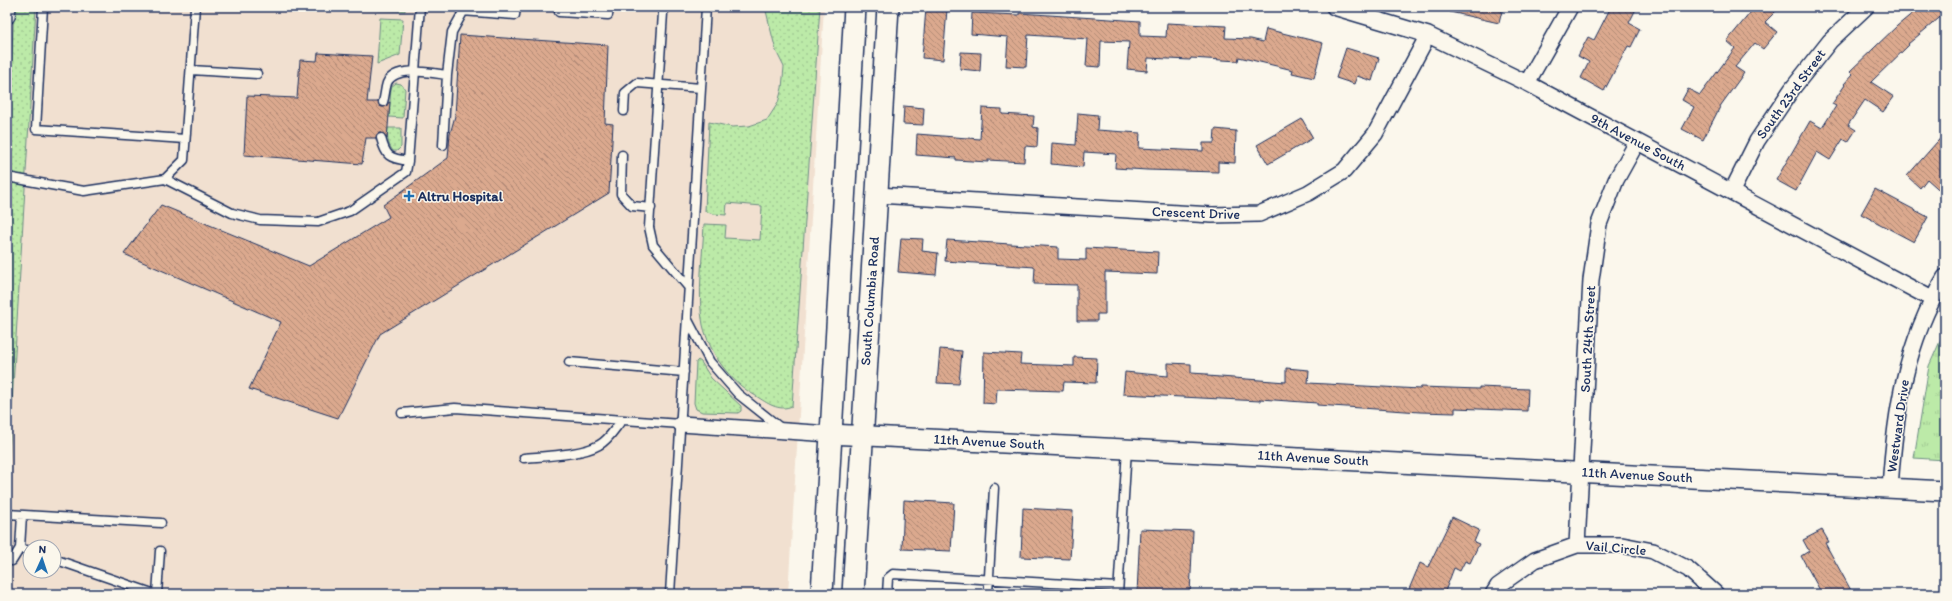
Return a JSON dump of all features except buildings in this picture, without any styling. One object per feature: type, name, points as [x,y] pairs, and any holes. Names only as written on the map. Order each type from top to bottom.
[{"type":"main road","points":[[822,594],[855,7]]},
{"type":"main road","name":"South Columbia Road","points":[[853,594],[888,7]]},
{"type":"street","points":[[7,16],[8,7]]},
{"type":"street","name":"9th Avenue South","points":[[1334,7],[1428,35],[1527,83],[1932,299]]},
{"type":"street","points":[[1527,83],[1570,7]]},
{"type":"street","name":"South 23rd Street","points":[[1732,191],[1757,141],[1792,90],[1830,41],[1866,7]]},
{"type":"street","name":"Crescent Drive","points":[[877,195],[1212,215],[1259,214],[1308,193],[1344,171],[1375,134],[1428,35]]},
{"type":"street","name":"South 24th Street","points":[[1577,545],[1591,280],[1598,224],[1616,180],[1637,142]]},
{"type":"street","name":"Westward Drive","points":[[1890,488],[1893,440],[1900,392],[1915,341],[1932,299],[1945,277]]},
{"type":"street","name":"11th Avenue South","points":[[681,424],[862,436],[1945,491]]},
{"type":"street","name":"Vail Circle","points":[[1492,594],[1498,586],[1535,560],[1577,545],[1622,546],[1653,551],[1688,569],[1716,594]]},
{"type":"lane","points":[[43,7],[36,129],[185,139]]},
{"type":"lane","points":[[165,179],[184,160],[195,7]]},
{"type":"lane","points":[[7,177],[84,191],[165,179],[232,214],[260,220],[318,222],[350,211],[406,172],[420,7]]},
{"type":"lane","points":[[443,145],[447,75],[452,32],[462,9],[516,15],[516,7]]},
{"type":"lane","points":[[560,7],[559,12],[608,15],[609,7]]},
{"type":"lane","points":[[665,7],[663,13],[649,227],[653,245],[689,288]]},
{"type":"lane","points":[[670,594],[706,7]]},
{"type":"lane","points":[[191,70],[257,74]]},
{"type":"lane","points":[[383,102],[388,82],[394,76],[401,73],[414,71],[447,75]]},
{"type":"lane","points":[[624,111],[625,93],[637,83],[702,88]]},
{"type":"lane","points":[[381,138],[385,151],[392,158],[408,161]]},
{"type":"lane","points":[[622,155],[621,194],[632,206],[651,208]]},
{"type":"lane","points":[[687,319],[710,362],[738,394],[785,431]]},
{"type":"lane","points":[[569,362],[684,372]]},
{"type":"lane","points":[[402,413],[455,408],[681,424]]},
{"type":"lane","points":[[524,458],[572,453],[598,446],[607,439],[622,420]]},
{"type":"lane","points":[[887,594],[888,578],[893,574],[1118,590],[1127,449]]},
{"type":"lane","points":[[988,594],[994,488]]},
{"type":"lane","points":[[7,514],[161,523]]},
{"type":"lane","points":[[12,561],[20,548],[22,514]]},
{"type":"lane","points":[[62,562],[156,594],[160,551]]},
{"type":"shaded area","name":"Altru Hospital","points":[[7,7],[824,7],[788,594],[7,594]]},
{"type":"green space","points":[[14,7],[36,7],[7,486],[7,154]]},
{"type":"green space","points":[[377,7],[405,7],[405,11],[377,10]]},
{"type":"green space","points":[[765,7],[820,7],[792,406],[787,408],[773,406],[747,390],[722,366],[706,336],[700,302],[704,224],[726,225],[725,238],[760,240],[762,206],[727,203],[726,215],[713,214],[705,211],[709,122],[732,127],[749,126],[767,120],[778,103],[782,88],[784,67],[776,51]]},
{"type":"green space","points":[[380,18],[403,19],[400,55],[377,64]]},
{"type":"green space","points":[[396,83],[401,84],[405,89],[403,118],[389,117],[391,87]]},
{"type":"green space","points":[[388,128],[401,128],[401,147],[397,151],[393,151],[389,143]]},
{"type":"green space","points":[[1945,330],[1945,460],[1914,458],[1929,366]]},
{"type":"green space","points":[[698,360],[701,362],[711,378],[741,406],[741,411],[738,413],[702,412],[696,409],[694,403],[696,362]]},
{"type":"place","name":"Altru Hospital","points":[[409,196]]}]
